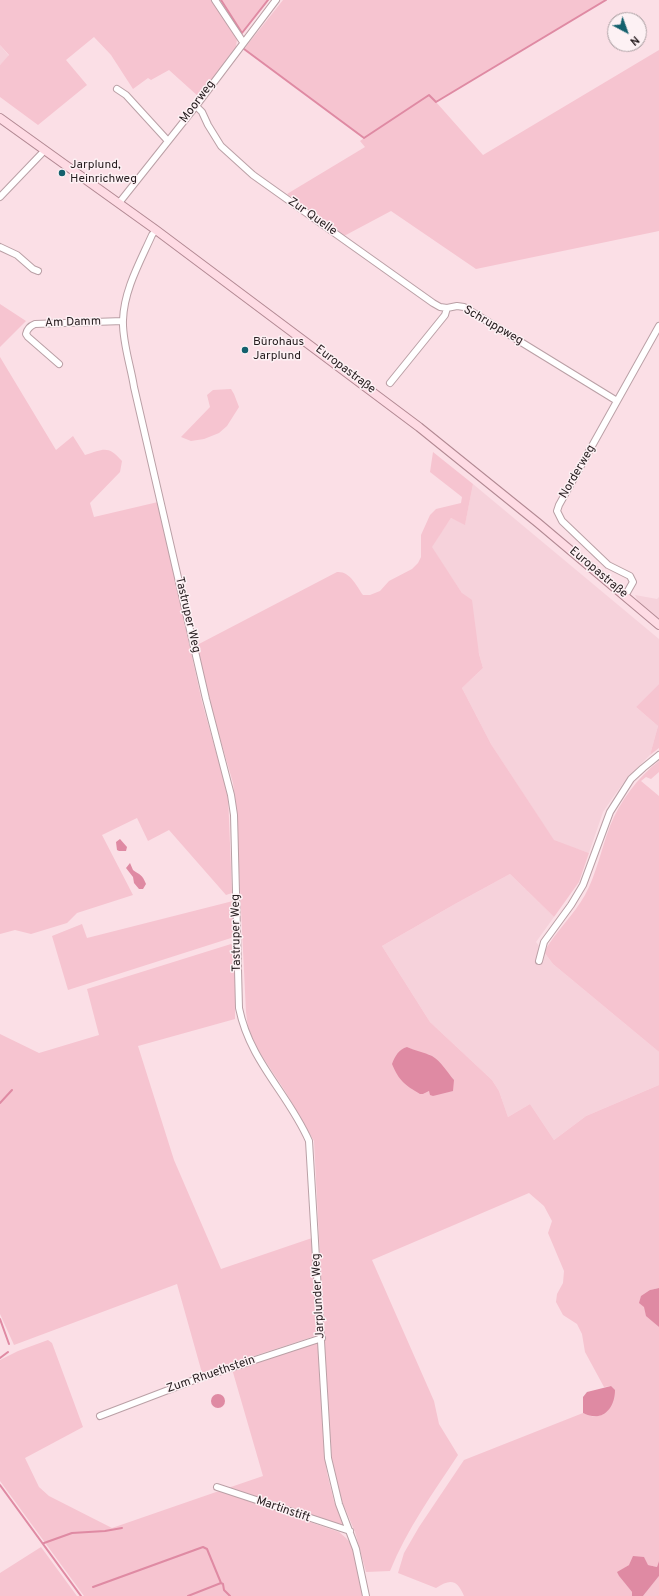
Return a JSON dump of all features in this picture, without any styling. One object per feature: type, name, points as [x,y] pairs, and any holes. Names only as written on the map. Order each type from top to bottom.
[{"type":"main road","name":"Europastraße","points":[[0,118],[156,230],[419,427],[659,625]]},
{"type":"street","points":[[215,0],[243,42]]},
{"type":"street","name":"Moorweg","points":[[119,203],[196,106],[276,0]]},
{"type":"street","points":[[117,89],[126,95],[168,141]]},
{"type":"street","name":"Zur Quelle","points":[[196,106],[202,112],[221,146],[253,175],[433,303],[440,307],[447,308]]},
{"type":"street","points":[[0,197],[45,150]]},
{"type":"street","name":"Tastruper Weg","points":[[156,230],[152,235],[126,296],[123,321],[134,387],[204,691],[231,795],[234,822],[239,1008]]},
{"type":"street","points":[[0,247],[17,255],[38,271]]},
{"type":"street","name":"Schruppweg","points":[[390,383],[445,315],[447,308],[457,306],[464,307],[617,401]]},
{"type":"street","name":"Am Damm","points":[[59,364],[28,337],[26,330],[32,325],[123,321]]},
{"type":"street","name":"Norderweg","points":[[625,596],[633,582],[630,576],[608,565],[562,521],[557,511],[659,326]]},
{"type":"street","points":[[539,961],[544,942],[571,905],[583,885],[610,812],[631,779],[659,755]]},
{"type":"street","name":"Jarplunder Weg","points":[[239,1008],[242,1024],[252,1049],[301,1124],[309,1141],[328,1458],[339,1504],[350,1531],[361,1567],[366,1596]]},
{"type":"street","name":"Zum Rhuethstein","points":[[100,1416],[197,1379],[322,1338]]},
{"type":"street","name":"Martinstift","points":[[217,1487],[342,1530],[350,1531]]},
{"type":"shaded area","points":[[0,0],[212,0],[237,39],[236,47],[199,97],[169,70],[151,80],[148,78],[133,89],[111,55],[94,37],[66,60],[87,85],[38,125],[0,97],[0,65],[9,55],[0,45]]},
{"type":"shaded area","points":[[221,0],[269,0],[242,33]]},
{"type":"shaded area","points":[[283,0],[606,0],[436,102],[483,155],[659,50],[659,231],[476,269],[391,211],[344,236],[287,194],[365,147],[360,141],[364,138],[244,49]]},
{"type":"shaded area","points":[[0,45],[9,56],[0,65]]},
{"type":"shaded area","points":[[0,304],[26,321],[0,347]]},
{"type":"shaded area","points":[[0,357],[56,450],[73,436],[85,455],[101,450],[109,450],[122,461],[120,472],[90,503],[94,517],[158,502],[202,702],[228,795],[232,893],[226,895],[169,830],[148,841],[137,818],[102,835],[133,895],[77,913],[67,923],[31,934],[15,930],[0,934]]},
{"type":"shaded area","points":[[231,389],[239,407],[227,426],[219,433],[204,439],[191,441],[181,437],[210,407],[207,395],[213,390]]},
{"type":"shaded area","points":[[433,452],[473,484],[465,525],[451,518],[432,547],[462,593],[472,600],[479,654],[483,668],[462,688],[491,744],[554,840],[589,853],[579,882],[554,917],[510,874],[382,946],[430,1022],[492,1080],[499,1091],[508,1117],[530,1104],[554,1140],[586,1116],[659,1085],[659,1288],[650,1290],[644,1306],[653,1321],[659,1327],[659,1561],[657,1567],[648,1565],[629,1565],[618,1572],[619,1576],[632,1592],[632,1596],[464,1596],[459,1586],[453,1582],[445,1583],[436,1588],[398,1573],[404,1553],[419,1527],[464,1460],[583,1413],[591,1416],[598,1416],[610,1408],[611,1386],[604,1387],[585,1352],[582,1334],[577,1324],[563,1315],[556,1302],[557,1294],[563,1283],[564,1271],[548,1233],[552,1221],[544,1206],[529,1193],[372,1260],[434,1401],[439,1424],[458,1455],[412,1526],[390,1571],[366,1572],[355,1532],[341,1499],[335,1478],[330,1448],[314,1141],[285,1091],[258,1050],[248,1028],[236,807],[233,783],[208,697],[197,645],[337,572],[342,572],[349,576],[363,595],[370,595],[380,591],[389,581],[412,569],[421,557],[421,535],[430,515],[436,509],[461,503],[462,497],[430,472]],"holes":[[[407,1047],[417,1052],[430,1055],[436,1094],[433,1096],[429,1091],[423,1094]]]},
{"type":"shaded area","points":[[473,484],[659,639],[659,684],[636,707],[658,726],[650,755],[627,778],[603,812],[589,853],[554,841],[491,744],[462,688],[483,668],[462,593],[431,547],[451,518],[465,524]]},
{"type":"shaded area","points":[[635,595],[657,599],[659,597],[659,619],[638,601]]},
{"type":"shaded area","points":[[659,684],[659,748],[650,755],[658,726],[636,707]]},
{"type":"shaded area","points":[[659,761],[659,772],[651,779],[646,777],[641,781],[659,796],[659,1052],[553,964],[544,952],[576,910],[585,895],[593,878],[610,826],[624,799],[644,774]]},
{"type":"shaded area","points":[[120,839],[127,847],[126,851],[117,850],[116,842]]},
{"type":"shaded area","points":[[130,863],[133,870],[141,875],[145,881],[146,884],[143,889],[139,889],[134,883],[133,877],[126,868]]},
{"type":"shaded area","points":[[510,874],[554,917],[536,942],[553,964],[659,1052],[659,1085],[586,1116],[554,1140],[530,1104],[508,1117],[499,1091],[492,1080],[430,1022],[382,946]]},
{"type":"shaded area","points":[[233,901],[235,903],[235,931],[231,938],[68,990],[52,936],[82,924],[87,938]]},
{"type":"shaded area","points":[[231,944],[235,947],[235,1019],[138,1046],[174,1160],[221,1269],[312,1238],[318,1335],[202,1373],[177,1284],[14,1345],[0,1314],[0,1034],[39,1053],[99,1035],[87,989]]},
{"type":"shaded area","points":[[407,1047],[432,1056],[438,1061],[454,1080],[453,1091],[433,1096],[430,1095],[429,1091],[420,1094],[403,1082],[397,1075],[392,1064],[398,1053]]},
{"type":"shaded area","points":[[659,1288],[659,1327],[646,1316],[644,1307],[639,1303],[641,1296],[650,1290]]},
{"type":"shaded area","points":[[48,1340],[52,1343],[83,1427],[25,1458],[39,1487],[49,1496],[112,1528],[219,1491],[339,1532],[352,1545],[364,1596],[84,1596],[0,1481],[0,1360],[18,1351]]},
{"type":"shaded area","points":[[319,1341],[327,1473],[334,1501],[343,1522],[341,1525],[228,1488],[263,1476],[232,1369]]},
{"type":"shaded area","points":[[611,1386],[615,1390],[613,1403],[606,1412],[596,1416],[590,1416],[583,1413],[583,1397],[587,1392]]},
{"type":"shaded area","points":[[215,1394],[221,1394],[225,1398],[225,1404],[221,1408],[215,1408],[211,1404],[211,1398]]},
{"type":"shaded area","points":[[41,1547],[77,1596],[0,1596],[0,1573]]},
{"type":"shaded area","points":[[633,1556],[644,1557],[648,1565],[657,1567],[659,1561],[659,1576],[643,1596],[632,1596],[632,1592],[617,1572],[629,1565]]},
{"type":"shaded area","points":[[659,1576],[659,1596],[643,1596]]},
{"type":"waterway","points":[[221,0],[242,33],[268,0]]},
{"type":"waterway","points":[[244,49],[364,138],[429,95],[436,102],[606,0]]},
{"type":"waterway","points":[[0,1103],[12,1090]]},
{"type":"waterway","points":[[0,1319],[9,1344]]},
{"type":"waterway","points":[[0,1358],[8,1352]]},
{"type":"waterway","points":[[0,1485],[81,1596]]},
{"type":"waterway","points":[[44,1543],[72,1533],[105,1531],[122,1528]]},
{"type":"waterway","points":[[93,1587],[203,1547],[207,1549],[221,1583]]},
{"type":"waterway","points":[[188,1596],[221,1583],[223,1584],[224,1590],[230,1596]]},
{"type":"place","name":"Jarplund, Heinrichweg","points":[[62,173]]},
{"type":"place","name":"Bürohaus Jarplund","points":[[245,350]]}]
